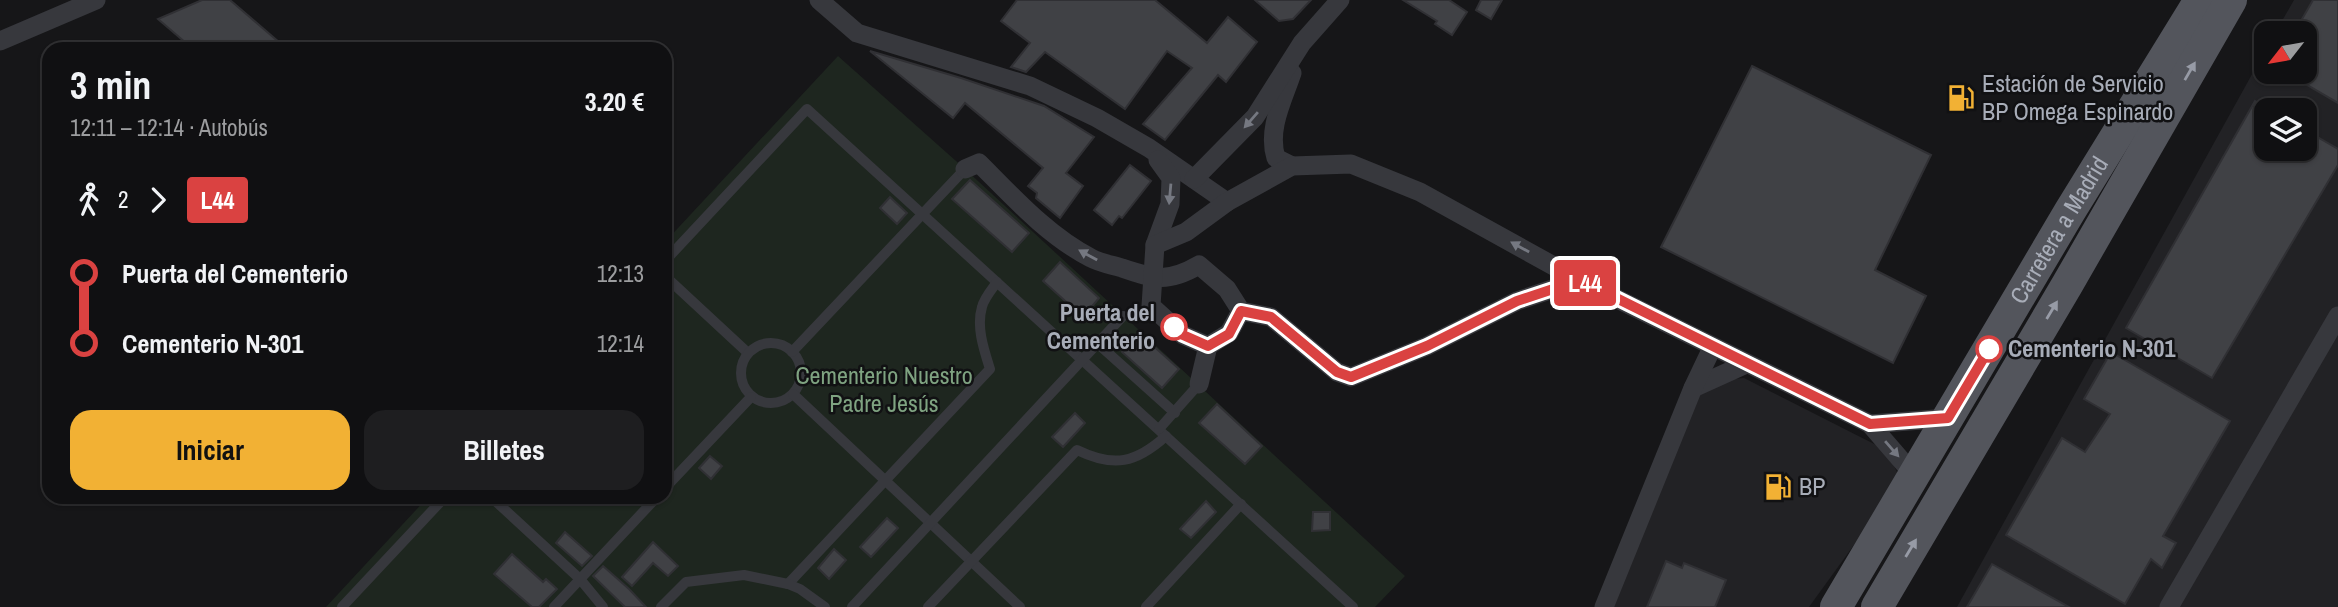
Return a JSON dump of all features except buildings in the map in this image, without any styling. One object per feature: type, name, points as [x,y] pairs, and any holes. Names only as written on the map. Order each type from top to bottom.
[{"type":"main road","name":"Carretera a Madrid","points":[[1836,607],[2070,211],[2200,0]]},
{"type":"main road","name":"Carretera a Madrid","points":[[1877,607],[2231,0]]},
{"type":"street","points":[[0,41],[96,0]]},
{"type":"street","points":[[819,0],[857,33],[1030,86],[1097,118],[1149,148],[1227,202]]},
{"type":"street","points":[[1194,179],[1255,117],[1302,43],[1339,0]]},
{"type":"street","points":[[1292,166],[1276,158],[1272,134],[1302,43]]},
{"type":"street","points":[[1149,148],[1171,177],[1170,204],[1155,245],[1151,306],[1183,335],[1208,346]]},
{"type":"street","points":[[965,169],[979,163],[1058,237],[1092,259],[1152,278],[1166,278],[1199,265]]},
{"type":"street","points":[[1155,245],[1186,232],[1227,202],[1292,166],[1351,164],[1420,192],[1580,280],[1712,348],[1870,424],[1914,475]]},
{"type":"street","points":[[1201,221],[1196,238],[1199,265],[1227,289],[1241,311],[1271,317],[1337,372],[1351,377],[1427,346],[1517,301],[1580,280]]},
{"type":"street","points":[[1199,384],[1208,346],[1229,334],[1241,311]]},
{"type":"street","points":[[2169,607],[2338,316]]},
{"type":"street","points":[[1604,607],[1693,388],[1712,348]]},
{"type":"street","points":[[1693,388],[1746,364]]},
{"type":"street","points":[[1870,424],[1948,418]]},
{"type":"lane","points":[[672,254],[807,109],[1353,607]]},
{"type":"lane","points":[[792,352],[965,169]]},
{"type":"lane","points":[[672,282],[748,353]]},
{"type":"lane","points":[[788,584],[990,369],[982,346],[982,305],[997,282]]},
{"type":"lane","points":[[852,607],[1123,316]]},
{"type":"lane","points":[[765,343],[784,346],[792,352],[798,359],[801,377],[793,394],[777,404],[768,404],[751,397],[741,380],[740,370],[748,353],[765,343]]},
{"type":"lane","points":[[1097,343],[1175,413]]},
{"type":"lane","points":[[928,607],[1077,450],[1095,459],[1116,461],[1148,452],[1199,384]]},
{"type":"lane","points":[[793,394],[1020,607]]},
{"type":"lane","points":[[672,481],[751,397]]},
{"type":"lane","points":[[342,607],[438,504]]},
{"type":"lane","points":[[499,504],[580,579],[603,607]]},
{"type":"lane","points":[[554,607],[650,504]]},
{"type":"lane","points":[[1146,607],[1241,504]]},
{"type":"lane","points":[[661,607],[686,583],[744,575],[788,584],[825,607]]},
{"type":"shaded area","points":[[2294,0],[2338,0],[2338,607],[1957,607],[2254,71],[2254,84],[2317,84],[2317,21],[2282,21]]},
{"type":"shaded area","name":"BP","points":[[1744,378],[1886,450],[1901,480],[1809,607],[1612,607],[1698,392],[1718,380]]},
{"type":"green space","name":"Cementerio Nuestro Padre Jesús","points":[[838,56],[965,169],[1405,576],[1375,607],[326,607],[422,504],[672,504],[672,234]]},
{"type":"bus line","name":"L44","points":[[1174,327],[1183,335],[1208,346],[1229,334],[1241,311],[1271,317],[1337,372],[1351,377],[1427,346],[1517,301],[1580,280],[1712,348],[1870,424],[1948,418],[1989,349]]},
{"type":"place","name":"Estación de Servicio BP Omega Espinardo","points":[[1961,98]]},
{"type":"place","name":"Puerta del Cementerio","points":[[1174,327]]},
{"type":"place","name":"Cementerio N-301","points":[[1989,349]]},
{"type":"place","name":"BP","points":[[1778,487]]}]
